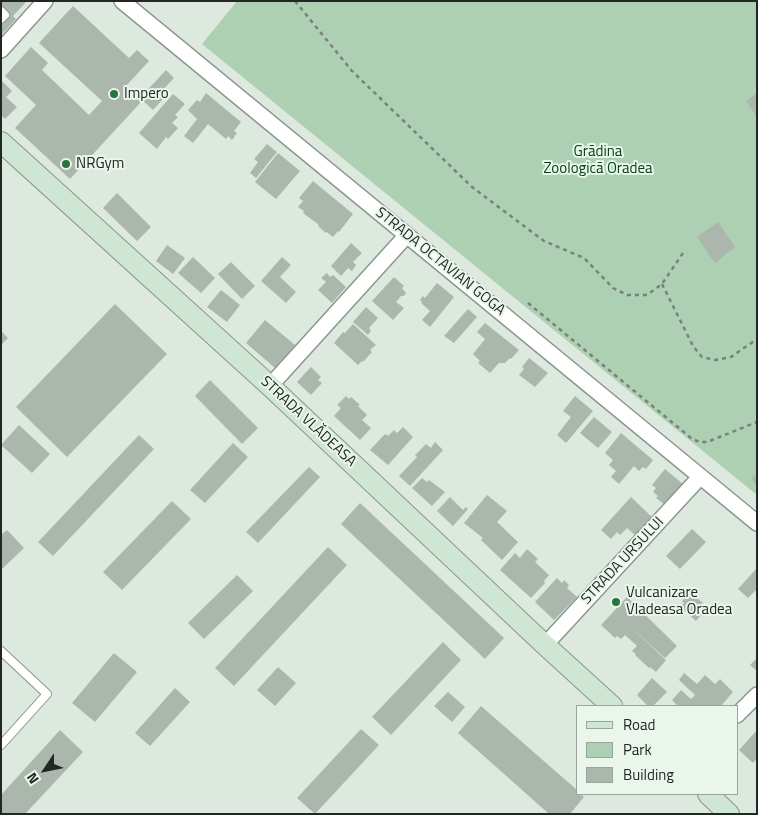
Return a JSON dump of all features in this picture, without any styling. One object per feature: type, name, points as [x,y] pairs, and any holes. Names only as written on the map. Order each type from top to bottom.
[{"type":"street","points":[[1,50],[45,1]]},
{"type":"street","name":"STRADA OCTAVIAN GOGA","points":[[122,1],[757,523]]},
{"type":"street","name":"STRADA VLĂDEASA","points":[[1,142],[270,386],[611,705]]},
{"type":"street","points":[[270,386],[408,235]]},
{"type":"street","name":"STRADA URSULUI","points":[[545,645],[700,477]]},
{"type":"street","points":[[738,714],[757,694]]},
{"type":"street","points":[[709,795],[729,814]]},
{"type":"lane","points":[[1,11],[5,15],[1,19]]},
{"type":"lane","points":[[1,651],[47,694],[1,745]]},
{"type":"path","points":[[295,1],[352,71],[472,187],[544,241],[584,258],[613,288],[627,296],[647,295],[662,284],[685,250]]},
{"type":"path","points":[[662,284],[693,346],[702,357],[715,360],[731,357],[757,339]]},
{"type":"path","points":[[528,303],[692,438],[700,442],[707,442],[757,422]]},
{"type":"green space","name":"Grădina Zoologică Oradea","points":[[237,1],[757,1],[757,495],[202,44]]},
{"type":"building","points":[[1,1],[27,1],[13,16],[16,19],[1,35]]},
{"type":"building","name":"Impero","points":[[73,6],[129,58],[137,50],[149,61],[126,86],[142,101],[70,179],[15,128],[36,105],[5,76],[31,47],[48,63],[42,70],[89,115],[102,101],[39,43]]},
{"type":"building","points":[[166,70],[174,78],[158,95],[163,99],[153,110],[140,98]]},
{"type":"building","points":[[1,80],[12,91],[6,97],[17,107],[5,119],[1,115]]},
{"type":"building","points":[[206,93],[241,122],[234,131],[237,133],[232,140],[228,136],[226,139],[208,124],[193,143],[184,136],[197,119],[188,110],[197,100],[200,102]]},
{"type":"building","points":[[757,93],[757,117],[746,101]]},
{"type":"building","points":[[173,94],[185,104],[175,115],[178,117],[172,123],[178,128],[168,139],[166,137],[157,149],[139,133]]},
{"type":"building","points":[[267,144],[277,152],[256,178],[250,173],[258,162],[254,159]]},
{"type":"building","points":[[278,153],[300,171],[276,199],[255,182]]},
{"type":"building","points":[[313,181],[353,214],[333,237],[326,233],[298,207],[303,201],[299,198]]},
{"type":"building","points":[[117,193],[151,227],[137,241],[103,208]]},
{"type":"building","points":[[718,222],[735,247],[715,263],[697,237]]},
{"type":"building","points":[[351,243],[362,253],[353,262],[356,265],[352,271],[348,268],[341,276],[331,266]]},
{"type":"building","points":[[167,245],[185,258],[173,274],[156,261]]},
{"type":"building","points":[[193,257],[215,278],[201,293],[178,273]]},
{"type":"building","points":[[282,257],[291,265],[280,277],[296,292],[286,303],[261,281]]},
{"type":"building","points":[[231,262],[255,286],[242,299],[218,274]]},
{"type":"building","points":[[327,273],[330,277],[333,275],[346,287],[332,303],[318,290],[326,282],[321,278]]},
{"type":"building","points":[[394,277],[404,286],[402,288],[406,293],[396,302],[404,308],[393,320],[372,301]]},
{"type":"building","points":[[437,283],[454,297],[430,327],[422,320],[430,311],[420,300],[423,296],[425,298]]},
{"type":"building","points":[[221,290],[240,305],[227,322],[207,307]]},
{"type":"building","points":[[115,304],[167,354],[67,457],[16,407]]},
{"type":"building","points":[[366,307],[378,318],[369,328],[371,331],[368,335],[353,322]]},
{"type":"building","points":[[468,309],[477,317],[454,343],[444,336]]},
{"type":"building","points":[[265,320],[295,345],[275,368],[246,343]]},
{"type":"building","points":[[485,323],[519,350],[505,363],[499,363],[490,373],[478,363],[480,361],[473,354],[485,339],[477,332]]},
{"type":"building","points":[[353,324],[376,345],[370,350],[372,352],[363,362],[358,365],[334,343]]},
{"type":"building","points":[[1,331],[8,338],[1,345]]},
{"type":"building","points":[[529,358],[548,373],[535,387],[519,375]]},
{"type":"building","points":[[311,367],[321,377],[318,380],[322,383],[311,395],[297,382]]},
{"type":"building","points":[[210,380],[258,428],[242,444],[195,396]]},
{"type":"building","points":[[346,396],[349,399],[351,397],[360,405],[358,406],[367,415],[362,420],[371,428],[360,440],[334,416],[341,408],[337,405]]},
{"type":"building","points":[[575,396],[593,411],[566,443],[557,435],[571,417],[563,411]]},
{"type":"building","points":[[594,417],[612,432],[598,448],[580,433]]},
{"type":"building","points":[[19,425],[50,454],[32,473],[1,445]]},
{"type":"building","points":[[403,427],[413,437],[388,465],[370,450],[385,434],[388,436],[394,430],[397,433]]},
{"type":"building","points":[[621,433],[653,460],[646,469],[643,467],[639,471],[634,466],[619,484],[611,477],[616,471],[609,465],[613,460],[605,453]]},
{"type":"building","points":[[139,435],[154,449],[53,556],[38,542]]},
{"type":"building","points":[[435,442],[443,450],[410,486],[399,476],[417,457],[415,455],[426,444],[431,448]]},
{"type":"building","points":[[233,443],[248,457],[205,503],[190,490]]},
{"type":"building","points":[[309,467],[320,477],[258,543],[246,532]]},
{"type":"building","points":[[665,469],[684,485],[665,505],[656,498],[658,496],[653,492],[656,488],[652,485]]},
{"type":"building","points":[[757,474],[757,486],[751,478]]},
{"type":"building","points":[[422,478],[427,482],[429,480],[445,492],[432,506],[412,488]]},
{"type":"building","points":[[487,495],[507,511],[497,522],[518,542],[502,560],[481,540],[483,538],[464,523]]},
{"type":"building","points":[[450,497],[463,510],[466,507],[468,509],[453,526],[437,511]]},
{"type":"building","points":[[631,497],[653,518],[636,536],[627,528],[620,535],[617,532],[611,539],[601,530]]},
{"type":"building","points":[[172,501],[191,519],[122,590],[103,572]]},
{"type":"building","points":[[360,503],[504,638],[485,659],[341,524]]},
{"type":"building","points":[[692,529],[706,542],[680,569],[666,556]]},
{"type":"building","points":[[7,530],[24,548],[1,570],[1,535]]},
{"type":"building","points":[[328,547],[347,565],[234,686],[215,668]]},
{"type":"building","points":[[527,549],[538,559],[535,562],[549,575],[544,581],[545,583],[531,598],[500,570],[515,553],[520,558]]},
{"type":"building","points":[[757,568],[757,589],[748,598],[738,589]]},
{"type":"building","points":[[237,575],[253,591],[204,639],[188,623]]},
{"type":"building","points":[[557,578],[562,583],[564,580],[569,585],[567,588],[577,597],[554,620],[535,602]]},
{"type":"building","points":[[690,592],[703,603],[697,609],[702,614],[696,621],[680,607],[684,603],[682,601]]},
{"type":"building","points":[[627,597],[677,646],[665,658],[627,624],[666,660],[656,672],[635,655],[632,651],[637,646],[625,635],[621,639],[617,636],[615,638],[601,625]]},
{"type":"building","points":[[443,642],[461,660],[391,735],[372,717]]},
{"type":"building","points":[[114,653],[137,672],[95,722],[72,703]]},
{"type":"building","points":[[757,658],[757,671],[750,665]]},
{"type":"building","points":[[278,667],[296,683],[275,706],[257,690]]},
{"type":"building","points":[[684,673],[697,684],[705,675],[715,684],[720,679],[733,692],[722,705],[677,705],[672,700],[681,690],[691,699],[695,695],[679,680]]},
{"type":"building","points":[[652,678],[667,692],[654,705],[647,705],[637,695]]},
{"type":"building","points":[[175,688],[190,702],[150,746],[135,733]]},
{"type":"building","points":[[448,692],[465,707],[452,722],[434,706]]},
{"type":"building","points":[[481,706],[576,789],[576,795],[584,797],[570,814],[549,814],[458,733]]},
{"type":"building","points":[[361,729],[379,745],[315,814],[297,798]]},
{"type":"building","points":[[60,730],[83,752],[25,814],[1,814],[1,795]]},
{"type":"building","points":[[757,730],[757,759],[753,763],[739,750]]},
{"type":"place","name":"Impero","points":[[114,94]]},
{"type":"place","name":"NRGym","points":[[66,164]]},
{"type":"place","name":"Vulcanizare Vladeasa Oradea","points":[[616,602]]}]
